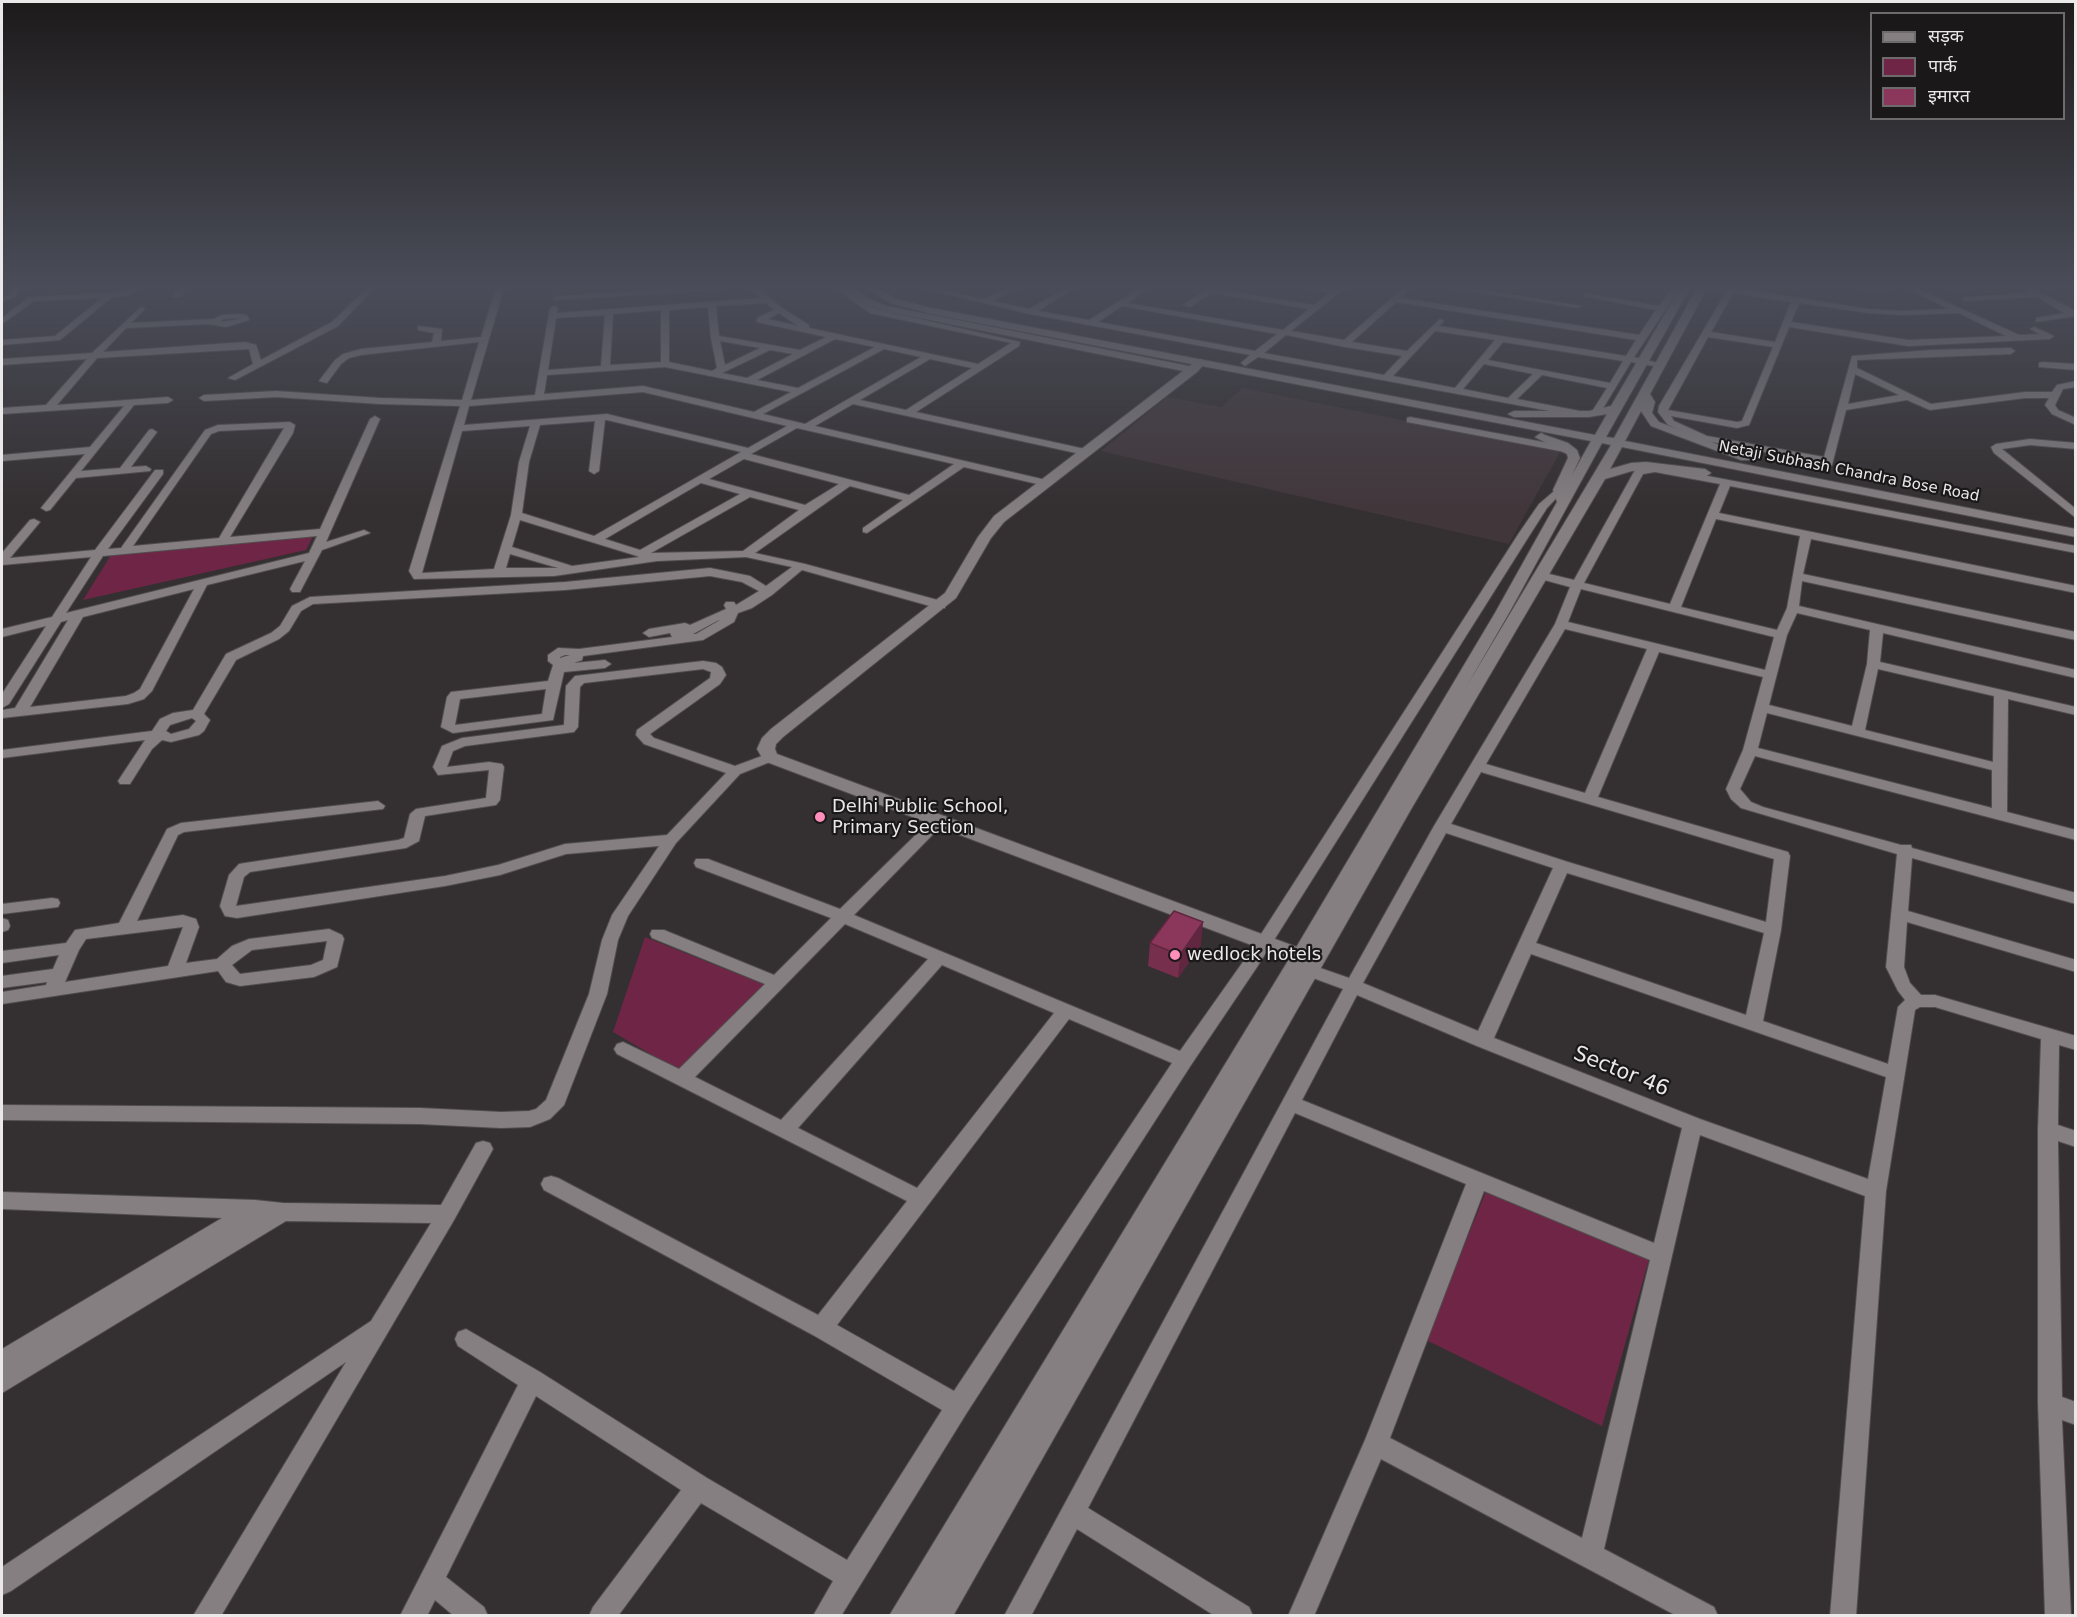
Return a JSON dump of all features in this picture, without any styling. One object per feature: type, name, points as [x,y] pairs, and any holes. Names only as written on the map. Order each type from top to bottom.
[{"type":"main road","points":[[1183,363],[1300,377],[1514,414],[1610,437]]},
{"type":"main road","points":[[1187,363],[1197,366]]},
{"type":"main road","points":[[1247,363],[1300,377]]},
{"type":"main road","points":[[905,1616],[1600,476],[1615,409],[1641,363]]},
{"type":"main road","points":[[935,1616],[1305,963],[1562,497],[1644,392],[1659,364]]},
{"type":"main road","points":[[1197,366],[991,527],[951,595],[941,605],[777,733],[768,742],[766,749],[770,757],[1262,942],[1305,963]]},
{"type":"main road","points":[[1323,381],[1499,421],[1610,437]]},
{"type":"main road","points":[[1644,392],[1649,402],[1646,413],[1655,424],[1678,435],[1724,445],[1745,457]]},
{"type":"main road","points":[[1514,414],[1582,414],[1615,409]]},
{"type":"main road","points":[[1499,421],[1570,450],[1574,458],[1562,497]]},
{"type":"main road","name":"Netaji Subhash Chandra Bose Road","points":[[1610,437],[1745,457],[2076,521]]},
{"type":"main road","name":"Netaji Subhash Chandra Bose Road","points":[[1610,437],[1841,487],[2076,533]]},
{"type":"main road","points":[[1600,476],[1631,467],[1660,466],[1772,483],[1841,487]]},
{"type":"street","points":[[49,408],[88,363]]},
{"type":"street","points":[[232,378],[263,363]]},
{"type":"street","points":[[324,381],[337,363]]},
{"type":"street","points":[[478,363],[417,564],[416,575],[421,578],[499,572],[533,573],[575,570],[657,558],[746,554],[941,605]]},
{"type":"street","points":[[539,397],[546,363]]},
{"type":"street","points":[[605,363],[605,368]]},
{"type":"street","points":[[717,363],[718,371]]},
{"type":"street","points":[[718,371],[734,363]]},
{"type":"street","points":[[750,380],[782,363]]},
{"type":"street","points":[[755,415],[851,363]]},
{"type":"street","points":[[597,539],[745,453],[853,401],[916,363]]},
{"type":"street","points":[[961,363],[980,367]]},
{"type":"street","points":[[909,412],[986,363]]},
{"type":"street","points":[[1315,363],[1582,414]]},
{"type":"street","points":[[1387,377],[1399,363]]},
{"type":"street","points":[[1458,390],[1479,363]]},
{"type":"street","points":[[1494,363],[1612,386]]},
{"type":"street","points":[[1596,413],[1626,363]]},
{"type":"street","points":[[1689,363],[1664,406],[1663,412],[1671,423],[1684,431],[1724,445],[1827,463],[1853,363]]},
{"type":"street","points":[[1663,412],[1737,424],[1746,423],[1770,363]]},
{"type":"street","points":[[544,373],[665,364],[718,371],[800,391]]},
{"type":"street","points":[[2042,365],[2076,367]]},
{"type":"street","points":[[1851,369],[1921,405],[1934,407],[2057,391],[2076,384]]},
{"type":"street","points":[[1511,400],[1540,372]]},
{"type":"street","points":[[204,398],[265,394],[466,403],[643,388],[1046,483]]},
{"type":"street","points":[[2057,391],[2076,394]]},
{"type":"street","points":[[2057,391],[2050,405],[2055,412],[2076,422]]},
{"type":"street","points":[[1842,408],[1906,397]]},
{"type":"street","points":[[2,411],[168,400]]},
{"type":"street","points":[[853,401],[1085,452]]},
{"type":"street","points":[[46,508],[132,402]]},
{"type":"street","points":[[459,428],[600,418],[617,419],[911,499]]},
{"type":"street","points":[[594,471],[600,418]]},
{"type":"street","points":[[296,589],[375,419]]},
{"type":"street","points":[[1410,420],[1570,450]]},
{"type":"street","points":[[499,572],[516,515],[524,462],[536,422]]},
{"type":"street","points":[[124,551],[208,432],[218,428],[290,425],[288,433],[222,542]]},
{"type":"street","points":[[124,470],[152,432]]},
{"type":"street","points":[[2076,446],[2030,442],[1996,447],[2076,515]]},
{"type":"street","points":[[2,458],[92,450]]},
{"type":"street","points":[[867,530],[961,464]]},
{"type":"street","points":[[74,475],[146,469]]},
{"type":"street","points":[[1017,1616],[1353,986],[1442,826],[1561,624],[1577,585],[1639,472],[1655,469],[1671,471],[2076,550]]},
{"type":"street","points":[[2,704],[99,553],[159,472]]},
{"type":"street","points":[[701,480],[807,509]]},
{"type":"street","points":[[746,554],[807,509],[849,482]]},
{"type":"street","points":[[1674,609],[1726,482]]},
{"type":"street","points":[[641,554],[749,493]]},
{"type":"street","points":[[826,1616],[958,1406],[1184,1060],[1251,963],[1262,942],[1524,533],[1543,506],[1562,497]]},
{"type":"street","points":[[135,505],[157,503]]},
{"type":"street","points":[[516,515],[657,558]]},
{"type":"street","points":[[1712,515],[2076,590]]},
{"type":"street","points":[[2,561],[33,522]]},
{"type":"street","points":[[2,561],[324,532]]},
{"type":"street","points":[[2,633],[202,584],[315,552],[364,533]]},
{"type":"street","points":[[1806,536],[1793,608],[1781,635],[1750,750],[1733,789],[1736,796],[1746,805],[2076,899]]},
{"type":"street","points":[[507,549],[575,570]]},
{"type":"street","points":[[649,635],[682,629],[710,613],[732,608],[795,565]]},
{"type":"street","points":[[197,715],[231,657],[275,636],[285,628],[296,609],[310,601],[554,587],[710,572],[746,579],[763,589]]},
{"type":"street","points":[[1541,576],[1781,635]]},
{"type":"street","points":[[1797,576],[2076,636]]},
{"type":"street","points":[[2,714],[139,696],[145,691],[202,584]]},
{"type":"street","points":[[605,664],[559,666],[552,659],[556,653],[567,650],[576,653],[699,637],[727,622],[732,608]]},
{"type":"street","points":[[1793,608],[2076,674]]},
{"type":"street","points":[[20,712],[78,614]]},
{"type":"street","points":[[1561,624],[1771,675]]},
{"type":"street","points":[[1858,732],[1873,664],[1877,626]]},
{"type":"street","points":[[1590,799],[1653,647]]},
{"type":"street","points":[[1873,664],[2076,711]]},
{"type":"street","points":[[553,684],[456,695],[448,727],[453,729],[547,718],[559,666]]},
{"type":"street","points":[[671,840],[565,849],[508,868],[355,896],[237,912],[231,912],[228,906],[237,875],[245,868],[406,844],[411,841],[418,814],[421,812],[494,800],[497,767],[443,772],[440,767],[447,749],[462,742],[569,729],[571,727],[573,686],[580,679],[711,666],[717,670],[719,675],[716,681],[644,730],[643,735],[649,741],[735,771]]},
{"type":"street","points":[[1999,815],[2001,692]]},
{"type":"street","points":[[1763,708],[2000,768]]},
{"type":"street","points":[[2,754],[161,735],[179,737],[194,732],[203,720],[197,715],[186,715],[171,718],[161,725],[161,735],[129,781]]},
{"type":"street","points":[[1750,750],[2076,834]]},
{"type":"street","points":[[2,1113],[420,1116],[501,1120],[530,1119],[543,1114],[554,1105],[598,994],[610,940],[620,915],[671,840],[735,771],[770,757]]},
{"type":"street","points":[[1478,766],[1782,856],[1773,930],[1753,1024]]},
{"type":"street","points":[[125,928],[170,834],[176,830],[378,806]]},
{"type":"street","points":[[681,1079],[940,819]]},
{"type":"street","points":[[1442,826],[1562,866],[1773,930]]},
{"type":"street","points":[[1905,849],[1895,967],[1904,987],[1917,1001]]},
{"type":"street","points":[[702,863],[844,917],[1184,1060]]},
{"type":"street","points":[[1483,1041],[1562,866]]},
{"type":"street","points":[[2,909],[52,903]]},
{"type":"street","points":[[1899,914],[2076,966]]},
{"type":"street","points":[[52,991],[71,948],[81,934],[183,921],[190,923],[191,927],[174,973]]},
{"type":"street","points":[[658,934],[778,982]]},
{"type":"street","points":[[2,998],[222,964],[238,950],[249,945],[329,935],[336,939],[330,963],[323,969],[314,971],[240,980],[232,978],[222,964]]},
{"type":"street","points":[[1525,946],[1894,1073]]},
{"type":"street","points":[[2,957],[71,948]]},
{"type":"street","points":[[784,1130],[940,957]]},
{"type":"street","name":"Sector 46","points":[[1305,963],[1353,986],[1483,1041],[1693,1124],[1876,1191]]},
{"type":"street","points":[[2,982],[58,974]]},
{"type":"street","points":[[1843,1616],[1876,1191],[1894,1073],[1907,1007],[1917,1001],[1935,1000],[2076,1043]]},
{"type":"street","points":[[821,1328],[1066,1010]]},
{"type":"street","points":[[2050,1034],[2048,1129],[2050,1403],[2059,1615]]},
{"type":"street","points":[[623,1049],[921,1199]]},
{"type":"street","points":[[1291,1103],[1660,1255]]},
{"type":"street","points":[[1590,1557],[1693,1124]]},
{"type":"street","points":[[2048,1129],[2076,1139]]},
{"type":"street","points":[[206,1616],[447,1214],[483,1149]]},
{"type":"street","points":[[1301,1616],[1376,1443],[1478,1179]]},
{"type":"street","points":[[551,1184],[821,1328],[958,1406]]},
{"type":"street","points":[[3,1201],[255,1209],[283,1212],[447,1214]]},
{"type":"street","points":[[2,1360],[255,1209]]},
{"type":"street","points":[[2,1382],[283,1212]]},
{"type":"street","points":[[2,1582],[379,1327]]},
{"type":"street","points":[[466,1339],[698,1487],[850,1576]]},
{"type":"street","points":[[413,1616],[532,1380]]},
{"type":"street","points":[[2050,1403],[2076,1414]]},
{"type":"street","points":[[1376,1443],[1705,1616]]},
{"type":"street","points":[[602,1616],[698,1487]]},
{"type":"street","points":[[1073,1513],[1239,1616]]},
{"type":"street","points":[[430,1580],[475,1616]]},
{"type":"shaded area","points":[[1243,388],[1560,452],[1509,544],[1101,451],[1167,397],[1221,407]]},
{"type":"green space","points":[[313,536],[306,550],[83,600],[111,555]]},
{"type":"green space","points":[[645,937],[768,986],[681,1072],[613,1032]]},
{"type":"green space","points":[[1487,1189],[1649,1259],[1602,1426],[1426,1340]]},
{"type":"building","points":[[1174,911],[1203,922],[1180,955],[1150,943]]},
{"type":"place","name":"Delhi Public School, Primary Section","points":[[820,817]]},
{"type":"place","name":"wedlock hotels","points":[[1175,955]]}]
